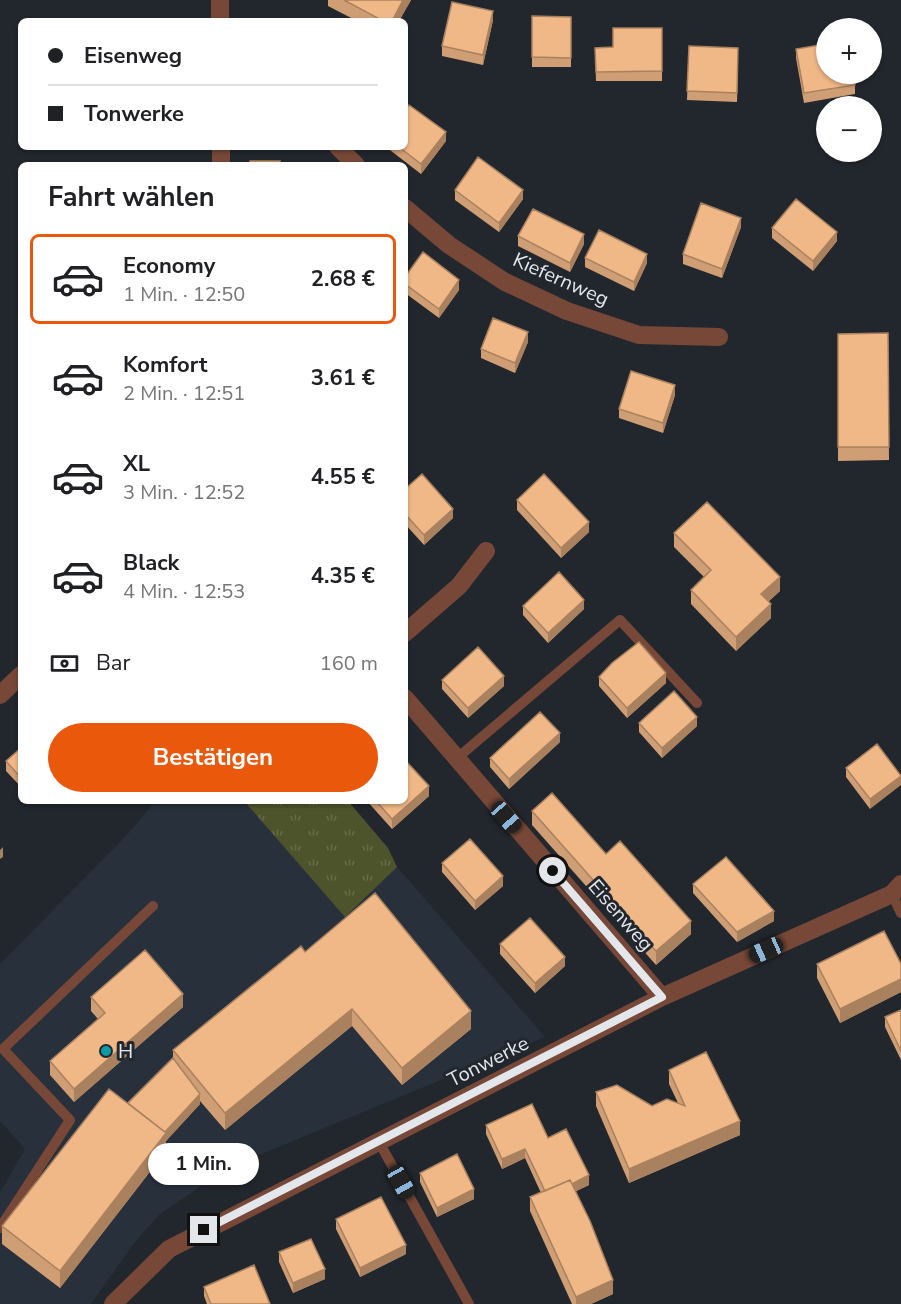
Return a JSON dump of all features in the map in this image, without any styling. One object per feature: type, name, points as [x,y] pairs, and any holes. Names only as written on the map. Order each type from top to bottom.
[{"type":"street","points":[[220,0],[220,18]]},
{"type":"street","points":[[341,150],[353,162]]},
{"type":"street","name":"Kiefernweg","points":[[408,211],[449,245],[506,282],[567,311],[639,335],[719,337]]},
{"type":"street","points":[[408,630],[459,586],[486,551]]},
{"type":"street","points":[[0,695],[18,678]]},
{"type":"street","name":"Eisenweg","points":[[408,702],[662,997]]},
{"type":"street","name":"Tonwerke","points":[[113,1304],[169,1249],[662,997],[896,889]]},
{"type":"lane","points":[[456,759],[620,620],[697,704]]},
{"type":"lane","points":[[896,889],[901,913]]},
{"type":"lane","points":[[0,1228],[70,1120],[3,1049],[153,906]]},
{"type":"lane","points":[[379,1142],[469,1304]]},
{"type":"shaded area","points":[[153,804],[247,804],[345,916],[397,867],[545,1037],[227,1168],[159,1215],[135,1242],[91,1304],[0,1304],[0,1193],[25,1149],[0,1121],[0,964],[125,837]]},
{"type":"green space","points":[[247,804],[351,804],[388,848],[397,867],[345,917]]},
{"type":"building","points":[[344,0],[403,0],[394,18],[377,18]]},
{"type":"building","points":[[452,2],[493,11],[483,55],[442,46]]},
{"type":"building","points":[[532,16],[571,17],[571,58],[532,57]]},
{"type":"building","points":[[613,28],[662,28],[662,71],[596,72],[595,48],[613,47]]},
{"type":"building","points":[[689,46],[738,48],[737,93],[687,91]]},
{"type":"building","points":[[816,46],[816,84],[855,85],[804,93],[796,49]]},
{"type":"building","points":[[408,106],[446,132],[421,164],[403,150],[408,150]]},
{"type":"building","points":[[478,157],[523,190],[499,223],[455,190]]},
{"type":"building","points":[[250,161],[280,161],[280,162]]},
{"type":"building","points":[[796,199],[837,232],[813,261],[772,228]]},
{"type":"building","points":[[701,203],[741,218],[722,269],[683,254]]},
{"type":"building","points":[[533,209],[584,234],[570,263],[518,236]]},
{"type":"building","points":[[599,230],[647,254],[634,282],[585,258]]},
{"type":"building","points":[[423,252],[459,280],[439,309],[408,286],[408,273]]},
{"type":"building","points":[[493,318],[528,332],[515,363],[481,349]]},
{"type":"building","points":[[888,333],[889,447],[838,447],[838,334]]},
{"type":"building","points":[[631,371],[675,385],[663,423],[619,409]]},
{"type":"building","points":[[422,474],[453,509],[424,535],[408,517],[408,486]]},
{"type":"building","points":[[544,474],[589,522],[561,548],[517,500]]},
{"type":"building","points":[[707,502],[780,577],[761,594],[771,604],[736,637],[691,590],[711,570],[674,533]]},
{"type":"building","points":[[559,572],[584,600],[548,633],[523,606]]},
{"type":"building","points":[[639,642],[666,673],[627,708],[599,677],[612,663]]},
{"type":"building","points":[[478,647],[504,676],[468,708],[442,680]]},
{"type":"building","points":[[674,691],[697,717],[662,748],[639,723]]},
{"type":"building","points":[[540,712],[560,733],[509,779],[490,758]]},
{"type":"building","points":[[877,744],[901,776],[870,799],[846,768]]},
{"type":"building","points":[[18,751],[18,775],[6,761]]},
{"type":"building","points":[[408,763],[429,786],[392,819],[379,804],[408,804]]},
{"type":"building","points":[[552,793],[606,854],[620,841],[691,921],[656,951],[532,811]]},
{"type":"building","points":[[470,839],[503,876],[475,901],[442,863]]},
{"type":"building","points":[[726,857],[774,911],[737,932],[693,884]]},
{"type":"building","points":[[375,893],[471,1011],[402,1068],[352,1009],[225,1113],[173,1050],[301,946],[305,952]]},
{"type":"building","points":[[530,918],[565,957],[535,983],[500,944]]},
{"type":"building","points":[[884,931],[901,964],[901,979],[840,1009],[817,964]]},
{"type":"building","name":"H","points":[[145,950],[183,994],[74,1089],[50,1061],[105,1013],[91,997]]},
{"type":"building","points":[[901,1010],[901,1051],[885,1017]]},
{"type":"building","points":[[706,1052],[740,1121],[629,1169],[596,1092],[617,1085],[652,1106],[667,1099],[685,1106],[669,1070]]},
{"type":"building","points":[[173,1058],[200,1094],[165,1132],[128,1103]]},
{"type":"building","points":[[109,1089],[166,1133],[60,1271],[2,1226]]},
{"type":"building","points":[[532,1104],[548,1138],[566,1129],[589,1175],[572,1184],[570,1180],[545,1191],[525,1149],[502,1159],[486,1125]]},
{"type":"building","points":[[457,1154],[474,1189],[437,1208],[420,1173]]},
{"type":"building","points":[[570,1180],[590,1221],[613,1280],[576,1297],[530,1197]]},
{"type":"building","points":[[381,1197],[406,1245],[360,1268],[336,1219]]},
{"type":"building","points":[[311,1239],[325,1269],[293,1283],[279,1252]]},
{"type":"building","points":[[254,1265],[270,1304],[211,1304],[204,1287]]},
{"type":"place","name":"H","points":[[106,1051]]},
{"type":"route","points":[[204,1230],[662,997],[553,871]]}]
